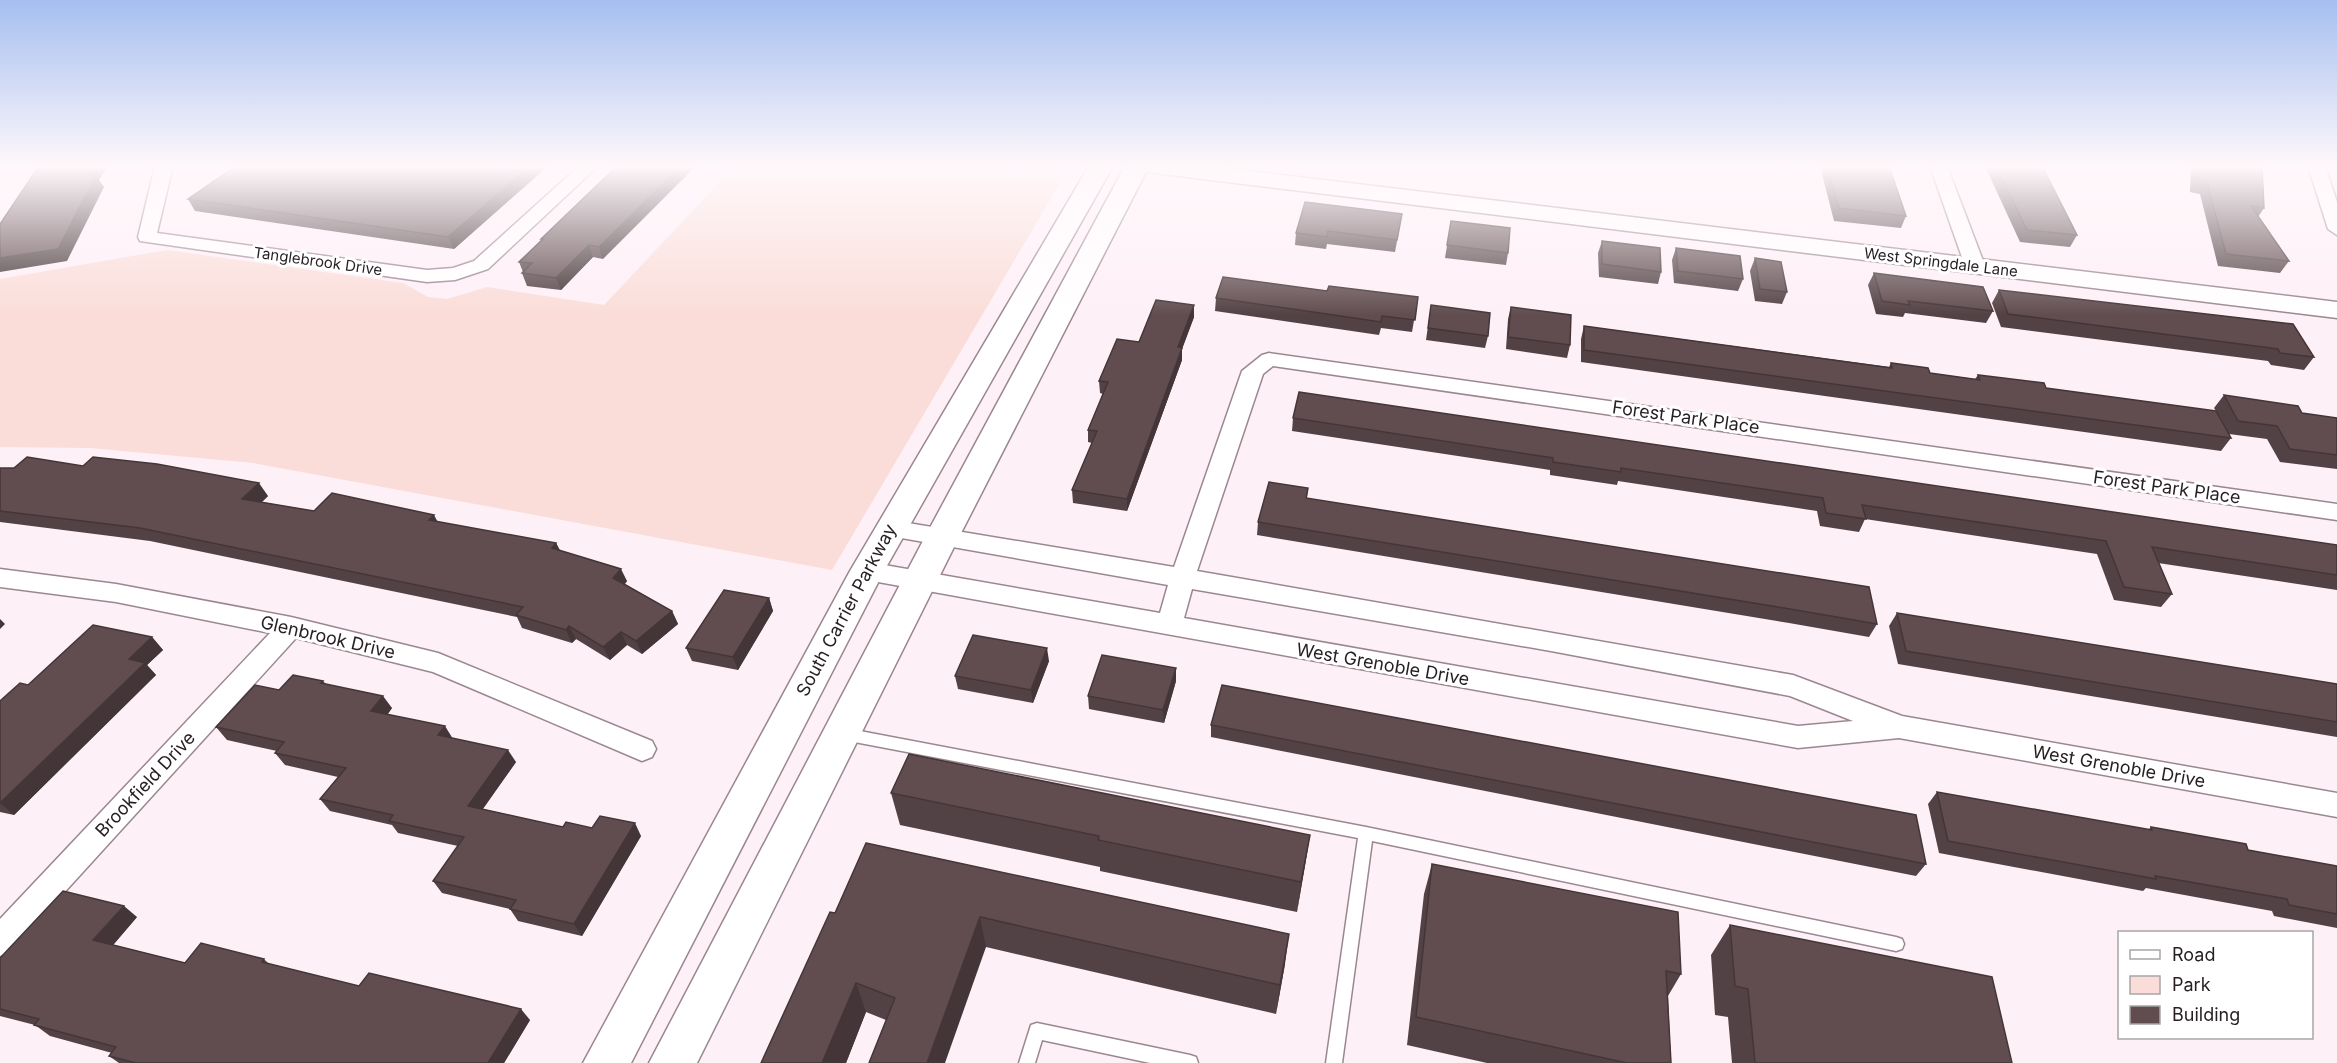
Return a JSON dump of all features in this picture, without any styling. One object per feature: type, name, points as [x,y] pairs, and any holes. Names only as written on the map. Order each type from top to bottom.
[{"type":"main road","name":"South Carrier Parkway","points":[[606,1063],[890,528],[1072,216]]},
{"type":"main road","points":[[672,1063],[942,537],[1111,216]]},
{"type":"main road","name":"West Springdale Lane","points":[[1560,216],[2337,310]]},
{"type":"street","name":"Tanglebrook Drive","points":[[152,216],[147,237],[427,276],[455,274],[481,265],[535,216]]},
{"type":"street","points":[[1956,216],[1975,266]]},
{"type":"street","name":"Forest Park Place","points":[[1169,626],[1183,576],[1253,372],[1269,359],[2337,512]]},
{"type":"street","name":"West Grenoble Drive","points":[[890,528],[1183,576],[1792,686],[1900,727],[2337,805]]},
{"type":"street","name":"West Grenoble Drive","points":[[867,571],[1798,737],[1900,727]]},
{"type":"street","name":"Glenbrook Drive","points":[[0,578],[116,593],[291,627],[438,663],[642,749]]},
{"type":"street","name":"Brookfield Drive","points":[[0,941],[291,627]]},
{"type":"lane","points":[[843,733],[1366,833],[1896,944]]},
{"type":"lane","points":[[1334,1063],[1366,833]]},
{"type":"lane","points":[[1027,1063],[1037,1031],[1190,1063]]},
{"type":"green space","points":[[688,216],[1041,216],[832,570],[253,463],[90,448],[0,447],[0,279],[167,250],[403,283],[428,297],[447,299],[487,287],[604,305]]},
{"type":"building","points":[[6,216],[75,216],[58,249],[0,258],[0,224]]},
{"type":"building","points":[[302,216],[473,216],[448,237]]},
{"type":"building","points":[[565,216],[631,216],[599,247],[589,245],[556,278],[522,273],[532,263],[519,262],[543,239],[541,239]]},
{"type":"building","points":[[1301,216],[1402,216],[1397,240],[1328,231],[1327,237],[1296,233]]},
{"type":"building","points":[[2020,216],[2067,216],[2077,235],[2027,230]]},
{"type":"building","points":[[2216,216],[2258,216],[2289,261],[2226,254]]},
{"type":"building","points":[[1451,221],[1510,228],[1508,253],[1447,245]]},
{"type":"building","points":[[1602,241],[1660,248],[1661,272],[1602,264]]},
{"type":"building","points":[[1676,248],[1740,256],[1743,279],[1678,271]]},
{"type":"building","points":[[1755,258],[1781,262],[1787,292],[1760,289]]},
{"type":"building","points":[[1874,273],[1983,287],[1993,311],[1908,301],[1910,305],[1882,301]]},
{"type":"building","points":[[1223,277],[1327,291],[1329,286],[1418,297],[1415,320],[1382,316],[1381,322],[1216,298]]},
{"type":"building","points":[[1999,290],[2293,324],[2314,357],[2280,353],[2278,349],[2008,314]]},
{"type":"building","points":[[1156,300],[1194,305],[1178,347],[1182,348],[1127,499],[1072,490],[1097,431],[1088,430],[1108,382],[1099,381],[1117,339],[1139,342]]},
{"type":"building","points":[[1431,305],[1490,313],[1488,336],[1428,328]]},
{"type":"building","points":[[1511,307],[1571,315],[1570,345],[1508,337]]},
{"type":"building","points":[[1584,326],[1892,368],[1891,363],[1928,368],[1930,373],[1980,380],[1978,375],[2044,383],[2046,388],[2216,411],[2231,438],[1584,350]]},
{"type":"building","points":[[1299,392],[2337,545],[2337,575],[2152,547],[2172,594],[2124,587],[2106,541],[1862,505],[1866,519],[1826,513],[1823,498],[1621,468],[1621,472],[1553,462],[1553,458],[1293,418]]},
{"type":"building","points":[[2224,395],[2298,406],[2302,413],[2337,418],[2337,455],[2290,449],[2277,426],[2238,421]]},
{"type":"building","points":[[27,457],[83,466],[93,457],[157,464],[259,483],[242,499],[314,511],[332,493],[434,515],[429,520],[556,543],[552,548],[621,569],[613,578],[672,611],[636,641],[621,632],[603,647],[569,626],[566,630],[516,615],[523,607],[140,528],[0,511],[0,468],[14,468]]},
{"type":"building","points":[[1269,482],[1308,488],[1306,498],[1869,587],[1877,624],[1258,522]]},
{"type":"building","points":[[724,590],[769,598],[733,657],[686,648]]},
{"type":"building","points":[[1897,613],[2337,684],[2337,722],[1906,651]]},
{"type":"building","points":[[93,625],[152,637],[129,659],[145,663],[0,803],[0,701],[20,683],[28,685]]},
{"type":"building","points":[[973,635],[1047,648],[1031,690],[955,676]]},
{"type":"building","points":[[1102,655],[1176,668],[1163,710],[1088,696]]},
{"type":"building","points":[[293,675],[383,696],[371,711],[445,726],[438,735],[508,750],[468,806],[563,827],[566,822],[592,828],[600,816],[635,823],[574,924],[510,909],[516,900],[433,881],[464,837],[389,821],[393,815],[320,799],[346,768],[275,753],[284,742],[216,727],[255,685],[279,690]]},
{"type":"building","points":[[1222,685],[1916,815],[1926,864],[1211,725]]},
{"type":"building","points":[[909,754],[1310,835],[1301,882],[1098,840],[1099,836],[891,793]]},
{"type":"building","points":[[1937,792],[2246,844],[2248,850],[2337,866],[2337,914],[2289,905],[2287,899],[2155,876],[2156,879],[1948,841]]},
{"type":"building","points":[[866,843],[1289,934],[1280,985],[980,917],[927,1063],[869,1063],[895,998],[856,983],[822,1063],[761,1063],[830,912],[835,913]]},
{"type":"building","points":[[1432,864],[1678,912],[1681,974],[1666,971],[1671,1063],[1627,1063],[1416,1017]]},
{"type":"building","points":[[63,891],[124,906],[93,940],[185,963],[201,943],[264,959],[262,962],[359,986],[369,973],[521,1009],[488,1063],[136,1063],[109,1056],[116,1047],[34,1025],[39,1019],[0,1009],[0,958]]},
{"type":"building","points":[[1730,925],[1992,977],[2012,1063],[1755,1063],[1748,989],[1735,986]]}]
